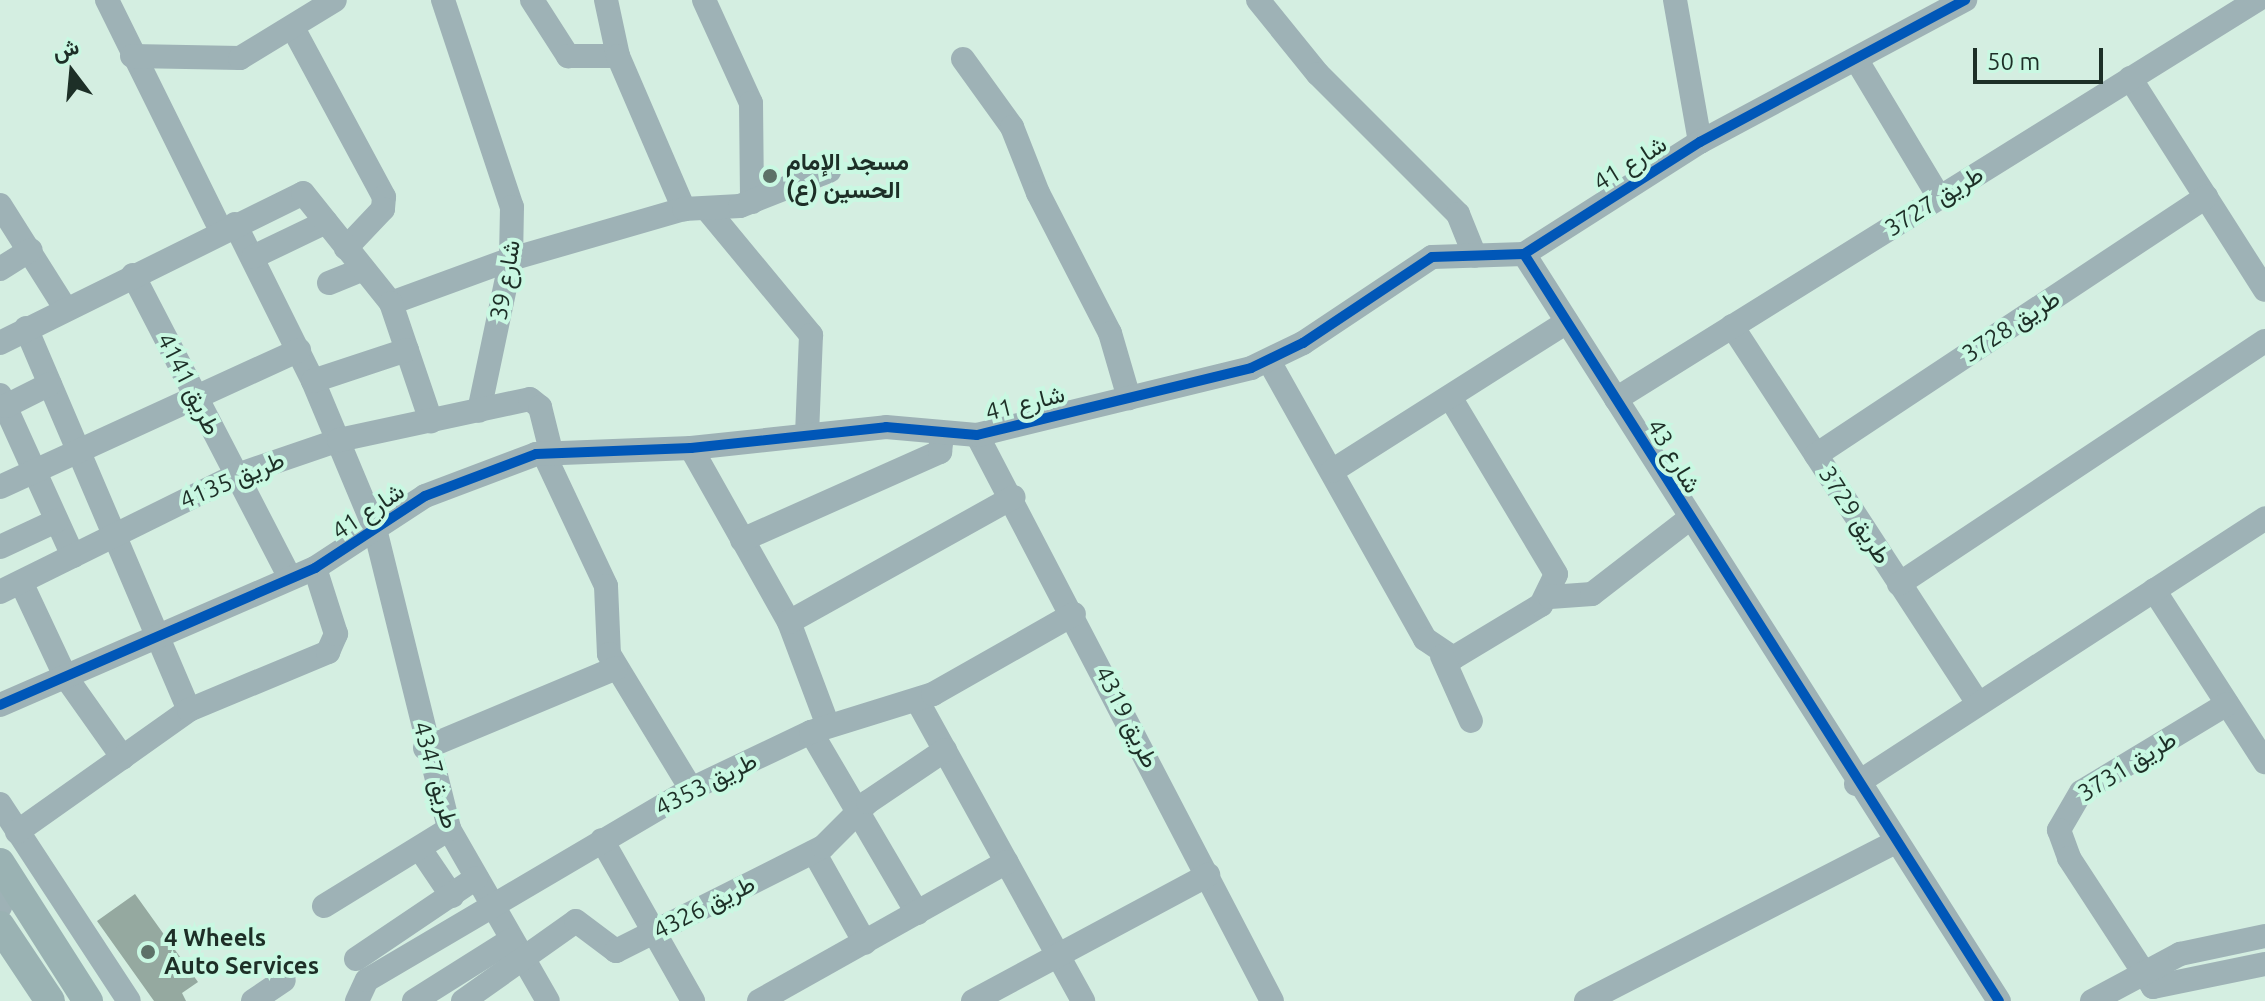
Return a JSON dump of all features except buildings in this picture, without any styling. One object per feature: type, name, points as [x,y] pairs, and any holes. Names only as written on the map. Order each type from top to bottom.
[{"type":"main road","points":[[6,889],[88,1001]]},
{"type":"main road","points":[[3,934],[50,1001]]},
{"type":"street","name":"طريق 4347","points":[[107,0],[132,56],[228,227],[253,257],[339,440],[375,529],[425,748],[449,829],[548,1001]]},
{"type":"street","points":[[132,56],[240,58],[335,0]]},
{"type":"street","name":"شارع 39","points":[[443,0],[512,207],[511,259],[479,411]]},
{"type":"street","points":[[532,0],[568,56],[618,56]]},
{"type":"street","points":[[606,0],[618,56],[695,208],[811,335],[807,435]]},
{"type":"street","points":[[704,0],[751,103],[752,202]]},
{"type":"street","points":[[1258,0],[1318,74],[1458,214],[1475,256]]},
{"type":"street","points":[[1675,0],[1700,142]]},
{"type":"street","name":"شارع 41","points":[[0,705],[315,568],[442,487],[547,451],[691,448],[886,427],[942,436],[977,435],[1269,361],[1419,264],[1475,256],[1524,254],[1700,142],[1965,0]]},
{"type":"street","name":"طريق 3727","points":[[1616,399],[2130,78],[2258,9]]},
{"type":"street","points":[[293,28],[384,197],[383,209],[346,248]]},
{"type":"street","points":[[963,59],[1012,127],[1110,333],[1129,398]]},
{"type":"street","points":[[1856,59],[1939,197]]},
{"type":"street","points":[[2130,78],[2265,290]]},
{"type":"street","points":[[391,303],[511,259],[695,208],[752,202],[829,171]]},
{"type":"street","points":[[0,343],[228,227],[303,193],[391,303],[431,421]]},
{"type":"street","name":"طريق 3728","points":[[1816,455],[2206,197]]},
{"type":"street","points":[[0,205],[65,308]]},
{"type":"street","points":[[253,257],[326,222]]},
{"type":"street","points":[[0,269],[30,250]]},
{"type":"street","name":"شارع 43","points":[[1524,254],[1893,843],[1999,1001]]},
{"type":"street","points":[[329,283],[363,269]]},
{"type":"street","name":"طريق 4141","points":[[133,275],[290,578]]},
{"type":"street","points":[[1332,471],[1452,400],[1567,322]]},
{"type":"street","name":"طريق 3729","points":[[1732,326],[1978,704]]},
{"type":"street","points":[[26,328],[189,710]]},
{"type":"street","points":[[1899,584],[2265,341]]},
{"type":"street","points":[[0,487],[299,350]]},
{"type":"street","points":[[313,381],[407,350]]},
{"type":"street","points":[[1269,361],[1442,656],[1471,721]]},
{"type":"street","points":[[50,384],[4,410],[36,471],[73,556]]},
{"type":"street","points":[[479,411],[534,400],[547,451],[606,586],[606,642],[616,668],[691,789]]},
{"type":"street","points":[[1452,400],[1553,562],[1550,597]]},
{"type":"street","name":"طريق 4135","points":[[10,587],[237,475],[339,440],[479,411]]},
{"type":"street","name":"طريق 4319","points":[[977,435],[1014,497],[1272,1001]]},
{"type":"street","points":[[742,540],[940,452],[942,436]]},
{"type":"street","points":[[691,448],[789,622],[819,729],[917,913]]},
{"type":"street","points":[[789,622],[1014,497]]},
{"type":"street","points":[[1856,784],[2265,518]]},
{"type":"street","points":[[1442,656],[1465,657],[1550,597],[1592,594],[1689,519]]},
{"type":"street","points":[[0,547],[56,521]]},
{"type":"street","name":"شارع 41","points":[[17,832],[189,710],[332,648],[336,634],[315,568]]},
{"type":"street","points":[[10,587],[65,676],[123,758]]},
{"type":"street","points":[[2154,590],[2265,762]]},
{"type":"street","name":"طريق 4353","points":[[357,1001],[367,980],[691,789],[819,729],[917,700],[1074,614]]},
{"type":"street","points":[[425,748],[616,668]]},
{"type":"street","points":[[917,700],[1083,1001]]},
{"type":"street","name":"طريق 3731","points":[[2140,971],[2062,845],[2062,815],[2081,792],[2227,704]]},
{"type":"street","name":"طريق 4326","points":[[463,1001],[517,950],[576,921],[612,952],[814,852],[861,809],[945,750]]},
{"type":"street","points":[[0,804],[129,1001]]},
{"type":"street","points":[[324,906],[449,829]]},
{"type":"street","points":[[602,840],[693,1001]]},
{"type":"street","points":[[1586,1001],[1893,843]]},
{"type":"street","points":[[420,849],[452,896]]},
{"type":"street","points":[[814,852],[865,943]]},
{"type":"street","points":[[774,997],[1007,862]]},
{"type":"street","points":[[973,1001],[1057,953],[1208,875]]},
{"type":"street","points":[[356,959],[476,878]]},
{"type":"street","points":[[2092,1001],[2140,971],[2220,942],[2265,936]]},
{"type":"street","points":[[414,1001],[517,950]]},
{"type":"street","points":[[2140,971],[2153,987],[2166,989],[2265,964]]},
{"type":"street","points":[[253,1001],[284,980]]},
{"type":"cycle path","points":[[0,705],[315,568],[425,496],[536,454],[691,448],[886,427],[977,435],[1251,368],[1303,343],[1432,257],[1524,254],[1700,142],[1965,0]]},
{"type":"cycle path","points":[[1524,254],[1999,1001]]},
{"type":"place","name":"مسجد الإمام الحسين (ع)","points":[[770,176]]},
{"type":"place","name":"4 Wheels Auto Services","points":[[148,952]]}]
